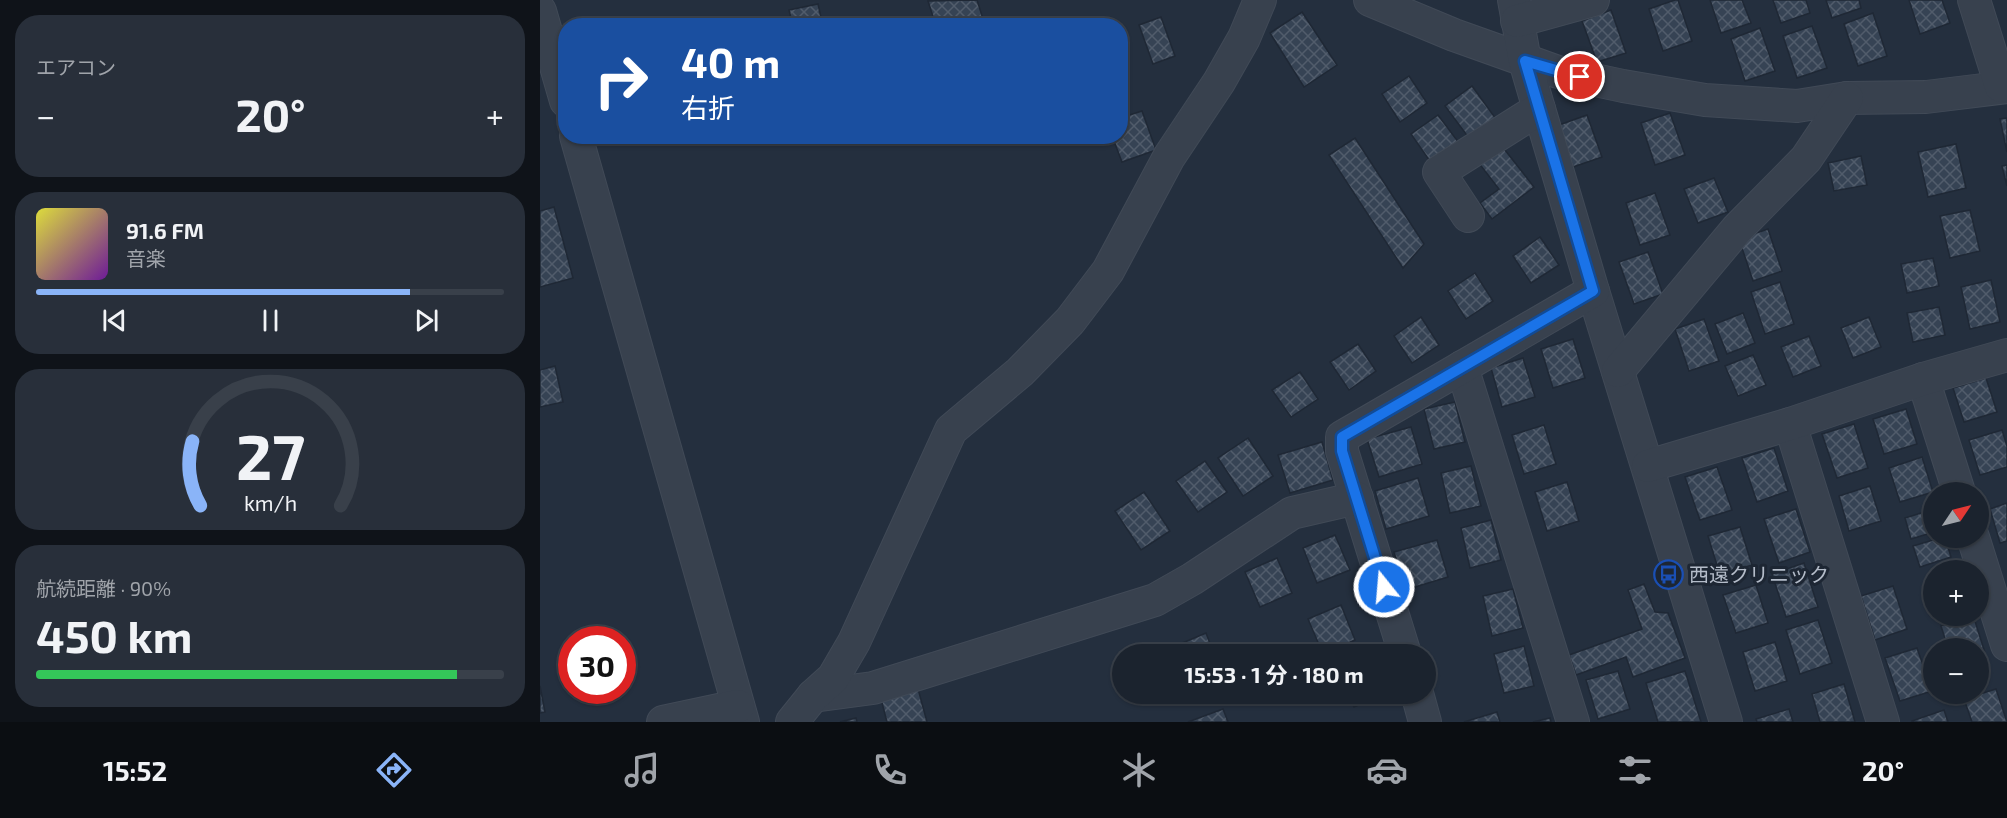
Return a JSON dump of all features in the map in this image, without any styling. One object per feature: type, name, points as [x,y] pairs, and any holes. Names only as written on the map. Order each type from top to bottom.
[{"type":"street","points":[[792,722],[813,696],[833,678],[854,642],[951,430],[1020,372],[1070,321],[1108,271],[1169,157],[1219,82],[1244,38],[1260,0]]},
{"type":"street","points":[[1370,0],[1454,35],[1558,72],[1705,100],[1797,106],[1847,98],[1926,97],[2004,86],[1974,0]]},
{"type":"street","points":[[1593,0],[1516,11],[1525,61],[1593,291],[1726,722]]},
{"type":"street","points":[[540,11],[558,73]]},
{"type":"street","points":[[1618,371],[1737,229],[1806,159],[1847,98]]},
{"type":"street","points":[[1468,216],[1439,172],[1539,109]]},
{"type":"street","points":[[578,144],[741,714],[663,722]]},
{"type":"street","points":[[1402,644],[1342,451],[1342,437],[1593,291]]},
{"type":"street","points":[[1648,466],[1790,424],[1923,379],[2007,355]]},
{"type":"street","points":[[1462,367],[1573,722]]},
{"type":"street","points":[[1923,379],[1956,482]]},
{"type":"street","points":[[1790,424],[1883,722]]},
{"type":"street","points":[[813,696],[873,688],[1155,600],[1192,579],[1292,513],[1357,498]]},
{"type":"street","points":[[1976,548],[2007,645]]},
{"type":"street","points":[[1420,704],[1425,722]]},
{"type":"building","points":[[977,0],[983,18],[933,18],[928,1]]},
{"type":"building","points":[[1678,0],[1692,41],[1663,51],[1649,9]]},
{"type":"building","points":[[1710,0],[1742,0],[1751,23],[1721,33]]},
{"type":"building","points":[[1773,0],[1806,0],[1810,13],[1781,23]]},
{"type":"building","points":[[1826,0],[1859,0],[1861,8],[1832,18]]},
{"type":"building","points":[[1909,0],[1942,0],[1950,23],[1920,34]]},
{"type":"building","points":[[818,4],[821,18],[791,18],[789,10]]},
{"type":"building","points":[[1611,10],[1626,53],[1597,62],[1582,21]]},
{"type":"building","points":[[1302,12],[1337,65],[1304,87],[1270,33]]},
{"type":"building","points":[[1873,13],[1887,56],[1858,66],[1844,24]]},
{"type":"building","points":[[1161,17],[1175,56],[1153,64],[1139,25]]},
{"type":"building","points":[[1812,26],[1827,68],[1797,78],[1783,36]]},
{"type":"building","points":[[1760,28],[1775,71],[1745,81],[1731,39]]},
{"type":"building","points":[[1409,76],[1427,103],[1400,122],[1382,94]]},
{"type":"building","points":[[1472,86],[1496,119],[1469,138],[1445,106]]},
{"type":"building","points":[[1142,111],[1156,150],[1122,162],[1115,144],[1128,144],[1128,115]]},
{"type":"building","points":[[1670,113],[1685,155],[1655,165],[1641,123]]},
{"type":"building","points":[[1438,115],[1462,147],[1434,167],[1411,134]]},
{"type":"building","points":[[1587,115],[1602,157],[1573,167],[1559,125]]},
{"type":"building","points":[[2007,118],[2007,152],[2000,119]]},
{"type":"building","points":[[1355,138],[1424,244],[1403,268],[1329,155]]},
{"type":"building","points":[[1956,144],[1966,188],[1928,197],[1918,152]]},
{"type":"building","points":[[1501,145],[1534,187],[1492,219],[1480,203],[1499,189],[1478,162]]},
{"type":"building","points":[[1861,156],[1867,185],[1834,191],[1828,163]]},
{"type":"building","points":[[2007,165],[2007,186],[2002,166]]},
{"type":"building","points":[[1714,178],[1728,212],[1698,223],[1684,189]]},
{"type":"building","points":[[1655,193],[1670,235],[1640,245],[1626,203]]},
{"type":"building","points":[[554,207],[573,278],[540,287],[540,211]]},
{"type":"building","points":[[1970,210],[1980,251],[1950,258],[1940,216]]},
{"type":"building","points":[[1768,229],[1782,271],[1753,281],[1739,239]]},
{"type":"building","points":[[1540,237],[1559,265],[1531,283],[1513,256]]},
{"type":"building","points":[[1648,252],[1663,294],[1634,304],[1619,262]]},
{"type":"building","points":[[1933,258],[1939,286],[1907,293],[1901,264]]},
{"type":"building","points":[[1475,273],[1493,301],[1466,319],[1448,291]]},
{"type":"building","points":[[1991,280],[2000,322],[1970,329],[1961,287]]},
{"type":"building","points":[[1780,282],[1794,324],[1765,334],[1751,292]]},
{"type":"building","points":[[1939,307],[1945,335],[1913,342],[1907,313]]},
{"type":"building","points":[[1743,313],[1755,343],[1727,354],[1715,324]]},
{"type":"building","points":[[1421,317],[1439,345],[1412,363],[1394,336]]},
{"type":"building","points":[[1869,317],[1881,347],[1853,358],[1841,328]]},
{"type":"building","points":[[1704,319],[1719,361],[1689,371],[1675,329]]},
{"type":"building","points":[[1809,336],[1821,366],[1793,377],[1781,347]]},
{"type":"building","points":[[1573,339],[1585,378],[1553,388],[1541,349]]},
{"type":"building","points":[[1358,344],[1376,371],[1349,390],[1330,362]]},
{"type":"building","points":[[1753,355],[1766,385],[1738,396],[1725,366]]},
{"type":"building","points":[[1523,358],[1535,397],[1502,407],[1491,368]]},
{"type":"building","points":[[555,366],[563,402],[540,407],[540,370]]},
{"type":"building","points":[[1300,372],[1318,399],[1291,417],[1272,390]]},
{"type":"building","points":[[1986,378],[1997,412],[1964,422],[1953,388]]},
{"type":"building","points":[[1455,402],[1465,442],[1434,449],[1424,409]]},
{"type":"building","points":[[1906,409],[1917,444],[1884,454],[1873,419]]},
{"type":"building","points":[[1854,424],[1868,468],[1837,478],[1822,434]]},
{"type":"building","points":[[1544,425],[1556,464],[1524,474],[1512,435]]},
{"type":"building","points":[[1411,427],[1422,464],[1379,477],[1367,439]]},
{"type":"building","points":[[2002,430],[2007,446],[2007,467],[1980,475],[1969,440]]},
{"type":"building","points":[[1248,438],[1273,476],[1243,496],[1218,458]]},
{"type":"building","points":[[1322,442],[1333,480],[1290,493],[1278,455]]},
{"type":"building","points":[[1774,448],[1788,491],[1757,502],[1742,458]]},
{"type":"building","points":[[1922,457],[1930,482],[1923,482],[1923,495],[1900,502],[1889,468]]},
{"type":"building","points":[[1205,461],[1227,492],[1198,512],[1176,481]]},
{"type":"building","points":[[1471,466],[1481,506],[1450,513],[1441,473]]},
{"type":"building","points":[[1717,467],[1732,510],[1700,520],[1685,477]]},
{"type":"building","points":[[1418,478],[1429,516],[1386,529],[1375,491]]},
{"type":"building","points":[[1567,482],[1579,521],[1547,531],[1535,492]]},
{"type":"building","points":[[1870,486],[1881,521],[1849,531],[1839,496]]},
{"type":"building","points":[[1144,492],[1170,531],[1141,550],[1115,511]]},
{"type":"building","points":[[2007,503],[2007,541],[2000,543],[1990,509]]},
{"type":"building","points":[[1796,509],[1810,552],[1779,563],[1764,519]]},
{"type":"building","points":[[1923,512],[1923,535],[1911,539],[1905,518]]},
{"type":"building","points":[[1491,520],[1501,560],[1470,568],[1461,528]]},
{"type":"building","points":[[1740,527],[1752,565],[1720,575],[1708,536]]},
{"type":"building","points":[[1335,535],[1350,570],[1317,583],[1303,548]]},
{"type":"building","points":[[1437,540],[1448,577],[1405,590],[1394,552]]},
{"type":"building","points":[[1923,543],[1923,548],[1948,548],[1951,557],[1942,560],[1923,560],[1923,566],[1920,567],[1913,546]]},
{"type":"building","points":[[1277,558],[1292,593],[1260,607],[1245,572]]},
{"type":"building","points":[[1804,563],[1818,607],[1786,617],[1772,574]]},
{"type":"building","points":[[1644,584],[1655,612],[1668,613],[1685,658],[1633,677],[1626,657],[1576,675],[1569,655],[1642,629],[1628,590]]},
{"type":"building","points":[[1756,585],[1768,623],[1736,633],[1723,595]]},
{"type":"building","points":[[1893,586],[1907,629],[1875,640],[1861,596]]},
{"type":"building","points":[[1513,589],[1523,628],[1492,636],[1483,596]]},
{"type":"building","points":[[1341,605],[1355,640],[1346,644],[1319,644],[1308,619]]},
{"type":"building","points":[[1818,620],[1832,663],[1800,674],[1786,630]]},
{"type":"building","points":[[1941,626],[1976,626],[1980,638],[1945,638]]},
{"type":"building","points":[[1206,633],[1210,644],[1180,644]]},
{"type":"building","points":[[1775,642],[1787,681],[1755,691],[1743,652]]},
{"type":"building","points":[[1524,646],[1534,686],[1504,693],[1494,654]]},
{"type":"building","points":[[1917,648],[1923,665],[1923,694],[1900,701],[1885,658]]},
{"type":"building","points":[[1618,671],[1630,709],[1598,719],[1586,680]]},
{"type":"building","points":[[1685,671],[1701,722],[1658,722],[1646,683]]},
{"type":"building","points":[[1844,684],[1855,722],[1820,722],[1812,694]]},
{"type":"building","points":[[917,685],[927,722],[887,722],[880,695]]},
{"type":"building","points":[[540,686],[545,712],[540,713]]},
{"type":"building","points":[[1996,689],[2007,722],[1972,722],[1966,704],[1989,704],[1989,691]]},
{"type":"building","points":[[1223,709],[1228,722],[1188,722]]},
{"type":"building","points":[[1789,709],[1793,722],[1757,722],[1756,719]]},
{"type":"building","points":[[1944,710],[1948,722],[1912,722],[1912,721]]},
{"type":"building","points":[[1497,712],[1500,722],[1464,722]]},
{"type":"building","points":[[856,718],[857,722],[840,722]]},
{"type":"building","points":[[1550,718],[1551,722],[1533,722]]},
{"type":"place","name":"西遠クリニック","points":[[1668,575]]},
{"type":"route","points":[[1384,587],[1342,451],[1342,437],[1593,291],[1525,61],[1580,77]]}]
